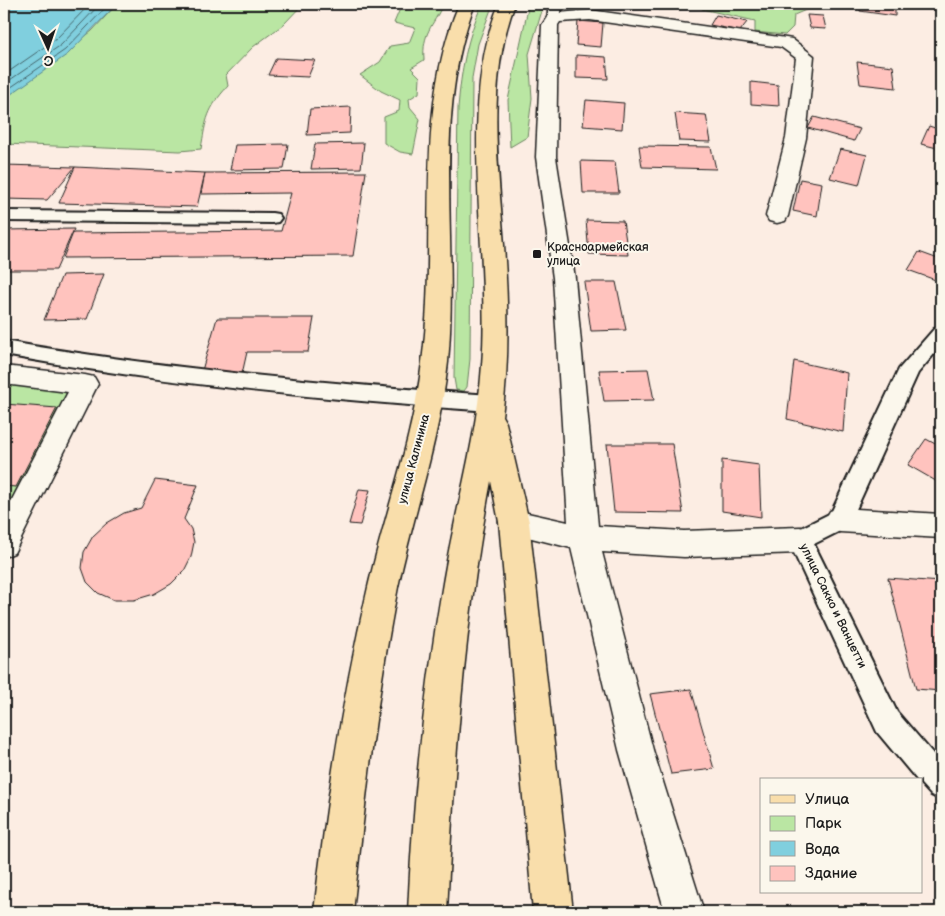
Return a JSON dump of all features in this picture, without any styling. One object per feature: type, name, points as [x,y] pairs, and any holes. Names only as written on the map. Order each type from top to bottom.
[{"type":"main road","name":"улица Калинина","points":[[333,912],[356,739],[374,627],[398,520],[423,432],[429,399],[438,316],[440,181],[446,86],[452,44],[467,4]]},
{"type":"main road","points":[[427,912],[439,743],[450,634],[467,529],[491,409],[496,343],[488,153],[489,86],[493,46],[507,4]]},
{"type":"main road","points":[[491,409],[514,522],[553,912]]},
{"type":"street","points":[[685,912],[636,750],[584,538],[564,278],[546,157],[550,25],[555,10],[786,43],[805,56],[796,138],[777,216]]},
{"type":"street","points":[[4,375],[86,384],[4,544]]},
{"type":"street","points":[[840,520],[941,526]]},
{"type":"street","points":[[514,522],[584,538],[684,544],[800,540]]},
{"type":"lane","points":[[4,216],[272,218]]},
{"type":"lane","points":[[840,520],[909,369],[941,334]]},
{"type":"lane","points":[[4,348],[63,359],[232,383],[429,399],[491,409]]},
{"type":"lane","name":"улица Сакко и Ванцетти","points":[[840,520],[800,540],[887,722],[941,785]]},
{"type":"green space","points":[[117,4],[303,4],[284,24],[253,47],[226,75],[228,86],[208,115],[201,149],[180,151],[4,144],[4,99],[92,31]]},
{"type":"green space","points":[[402,4],[443,4],[426,36],[424,60],[411,68],[420,77],[419,93],[409,99],[410,107],[420,119],[413,154],[400,152],[384,143],[384,117],[399,111],[400,100],[381,91],[360,75],[380,62],[390,46],[409,43],[415,28],[394,23]]},
{"type":"green space","points":[[482,4],[493,4],[478,44],[472,78],[470,359],[467,387],[464,391],[456,390],[454,378],[458,108],[466,54],[472,29]]},
{"type":"green space","points":[[529,4],[544,4],[529,54],[532,98],[527,137],[510,147],[508,100]]},
{"type":"green space","points":[[703,4],[814,4],[813,7],[794,15],[793,27],[785,35],[755,32],[755,21],[702,9]]},
{"type":"green space","points":[[4,375],[83,384],[4,539]]},
{"type":"water","points":[[4,4],[117,4],[68,54],[4,99]]},
{"type":"building","points":[[860,4],[895,4],[895,16],[860,11]]},
{"type":"building","points":[[716,15],[747,22],[740,31],[710,25]]},
{"type":"building","points":[[807,15],[823,16],[826,29],[810,28]]},
{"type":"building","points":[[578,21],[603,23],[601,47],[576,45]]},
{"type":"building","points":[[576,55],[606,57],[608,79],[576,78]]},
{"type":"building","points":[[276,58],[315,60],[308,77],[268,75]]},
{"type":"building","points":[[857,62],[893,66],[896,88],[860,84]]},
{"type":"building","points":[[751,82],[778,85],[779,106],[751,104]]},
{"type":"building","points":[[586,100],[624,103],[622,129],[583,126]]},
{"type":"building","points":[[351,107],[350,133],[307,135],[310,109]]},
{"type":"building","points":[[675,113],[706,115],[711,142],[679,141]]},
{"type":"building","points":[[814,117],[860,129],[854,141],[808,128]]},
{"type":"building","points":[[929,126],[941,130],[941,149],[921,144]]},
{"type":"building","points":[[364,143],[361,168],[311,169],[315,144]]},
{"type":"building","points":[[288,144],[284,169],[230,170],[235,145]]},
{"type":"building","points":[[639,146],[711,147],[716,169],[642,167]]},
{"type":"building","points":[[840,149],[867,155],[859,185],[830,178]]},
{"type":"building","points":[[581,161],[615,162],[619,193],[583,193]]},
{"type":"building","points":[[4,165],[75,167],[47,200],[4,199]]},
{"type":"building","points":[[75,167],[205,173],[197,207],[59,203]]},
{"type":"building","points":[[366,172],[353,256],[63,258],[73,233],[281,231],[291,193],[201,194],[205,173]]},
{"type":"building","points":[[800,179],[822,183],[817,216],[793,211]]},
{"type":"building","points":[[586,220],[623,221],[628,255],[589,254]]},
{"type":"building","points":[[74,229],[56,270],[4,270],[4,230]]},
{"type":"building","points":[[919,252],[941,260],[941,282],[908,270]]},
{"type":"building","points":[[104,274],[87,319],[44,320],[62,275]]},
{"type":"building","points":[[584,282],[616,282],[626,330],[591,331]]},
{"type":"building","points":[[217,318],[314,318],[308,352],[247,352],[242,374],[201,374]]},
{"type":"building","points":[[794,361],[847,373],[843,432],[787,419]]},
{"type":"building","points":[[648,369],[654,400],[604,401],[599,370]]},
{"type":"building","points":[[4,404],[57,408],[16,487],[4,486]]},
{"type":"building","points":[[926,439],[941,447],[941,484],[908,465]]},
{"type":"building","points":[[607,444],[672,444],[683,513],[614,512]]},
{"type":"building","points":[[722,460],[759,465],[761,517],[722,511]]},
{"type":"building","points":[[155,480],[198,485],[184,519],[191,529],[194,542],[191,557],[184,571],[171,584],[154,594],[134,600],[114,600],[98,593],[87,582],[82,568],[84,552],[93,536],[107,523],[124,513],[141,508]]},
{"type":"building","points":[[359,489],[370,490],[360,525],[349,524]]},
{"type":"building","points":[[888,578],[941,582],[941,691],[916,689]]},
{"type":"building","points":[[691,689],[714,769],[671,774],[650,694]]},
{"type":"place","name":"Красноармейская улица","points":[[537,254]]}]
